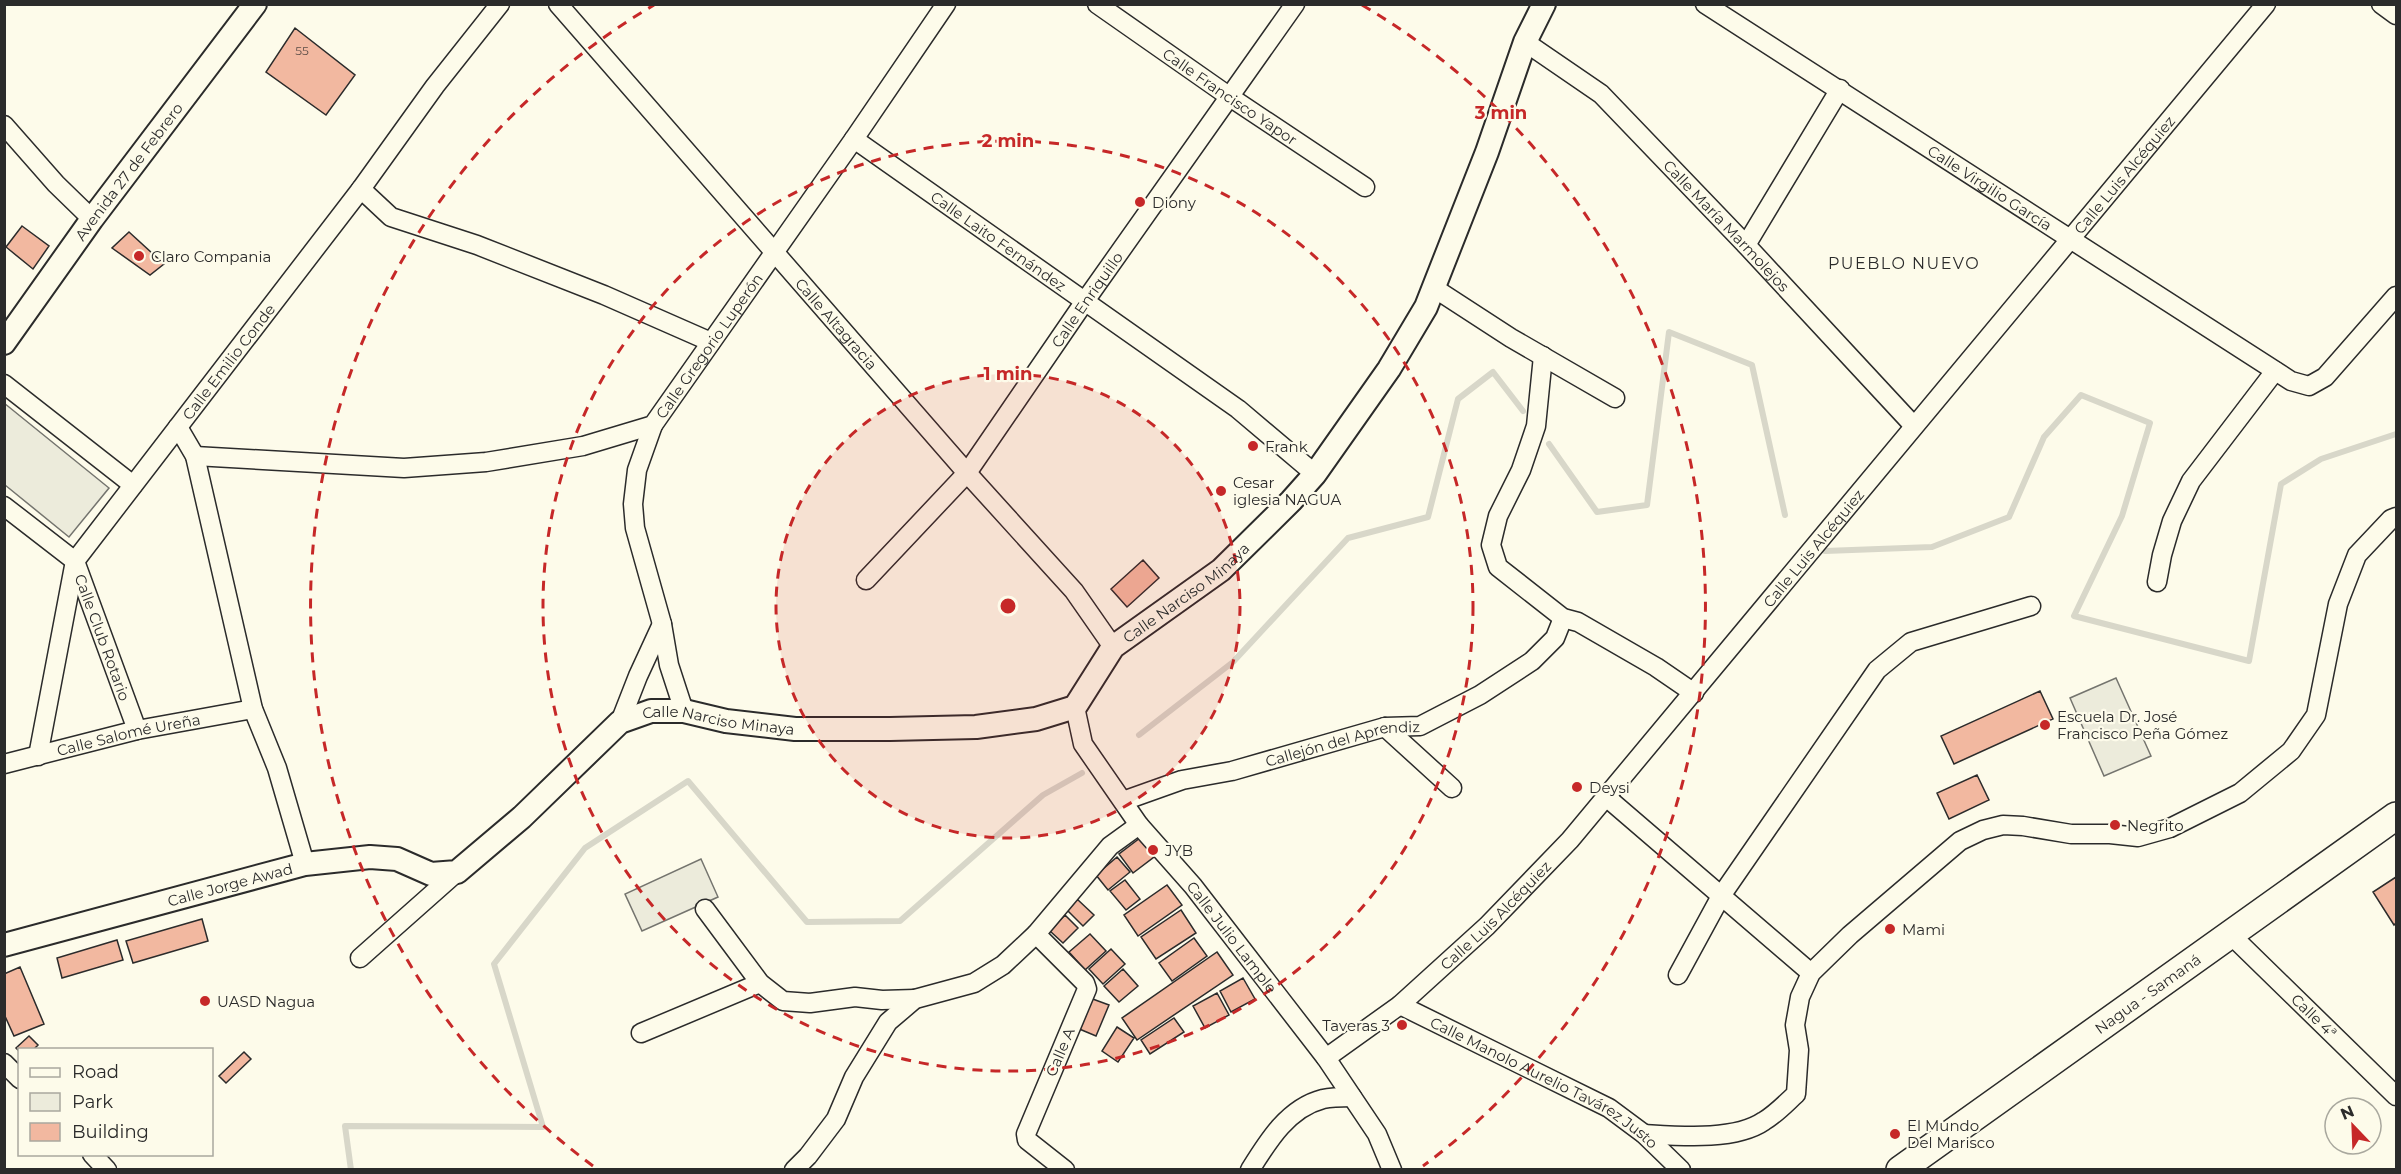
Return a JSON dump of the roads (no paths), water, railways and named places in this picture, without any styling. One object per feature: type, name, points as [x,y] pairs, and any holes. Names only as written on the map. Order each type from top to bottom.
[{"type":"main road","name":"Nagua - Samaná","points":[[1900,1170],[2397,816]]},
{"type":"street","name":"Avenida 27 de Febrero","points":[[4,343],[92,219],[255,4]]},
{"type":"street","name":"Calle Emilio Conde","points":[[38,756],[75,561],[361,189],[435,86],[500,4]]},
{"type":"street","name":"Calle Altagracia","points":[[558,4],[966,473],[1074,591],[1113,647]]},
{"type":"street","name":"Calle Gregorio Luperón","points":[[195,456],[404,468],[486,462],[583,446],[653,425],[775,254],[946,4]]},
{"type":"street","name":"Calle Francisco Yapor","points":[[1097,4],[1230,97],[1365,187]]},
{"type":"street","name":"Calle Enriquillo","points":[[866,580],[966,473],[1295,4]]},
{"type":"street","name":"Calle Narciso Minaya","points":[[457,872],[522,816],[621,722],[651,711],[684,711],[726,721],[795,729],[890,729],[976,727],[1036,719],[1075,707],[1113,647],[1221,570],[1291,501],[1315,474],[1389,369],[1426,307],[1487,152],[1525,42],[1544,4]]},
{"type":"street","name":"Calle Virgilio García","points":[[1705,4],[2291,381],[2309,386],[2325,377],[2397,296]]},
{"type":"street","name":"Calle Luis Alcéquiez","points":[[1326,1058],[1400,1005],[1486,926],[1570,840],[2266,4]]},
{"type":"street","points":[[2381,4],[2397,15]]},
{"type":"street","name":"Calle María Marmolejos","points":[[1525,42],[1601,94],[1746,245],[1914,426]]},
{"type":"street","points":[[1746,245],[1840,89]]},
{"type":"street","points":[[4,124],[56,184],[92,219]]},
{"type":"street","name":"Calle Laito Fernández","points":[[854,140],[1238,409],[1315,474]]},
{"type":"street","points":[[361,189],[391,217],[477,245],[604,295],[711,342]]},
{"type":"street","points":[[1434,288],[1510,338],[1615,398]]},
{"type":"street","points":[[1543,356],[1536,426],[1521,470],[1498,516],[1491,545],[1498,567],[1563,618],[1578,622],[1694,693]]},
{"type":"street","points":[[2157,582],[2172,521],[2191,481],[2275,371]]},
{"type":"street","points":[[4,384],[133,485]]},
{"type":"street","points":[[653,425],[638,470],[633,504],[635,528],[662,624],[669,665],[684,711]]},
{"type":"street","points":[[178,427],[195,456],[253,709],[277,768],[304,864]]},
{"type":"street","name":"Calle Club Rotario","points":[[4,506],[75,561],[137,730]]},
{"type":"street","points":[[1644,1134],[1689,1136],[1751,1128],[1764,1122],[1796,1094],[1799,1050],[1795,1025],[1800,997],[1811,974],[1850,935],[1960,841],[1983,830],[2003,825],[2071,834],[2138,837],[2170,828],[2240,793],[2291,751],[2316,715],[2338,604],[2357,555],[2391,519],[2397,517]]},
{"type":"street","points":[[1678,975],[1721,896],[1877,670],[1911,642],[2031,606]]},
{"type":"street","name":"Callejón del Aprendiz","points":[[1123,801],[1182,780],[1232,771],[1385,727],[1420,726],[1480,695],[1532,660],[1555,638],[1563,618]]},
{"type":"street","points":[[621,722],[638,676],[662,624]]},
{"type":"street","name":"Calle Julio Lample","points":[[1075,707],[1083,744],[1140,825],[1193,885],[1326,1058],[1377,1134],[1392,1170]]},
{"type":"street","name":"Calle Salomé Ureña","points":[[4,764],[137,730],[253,709]]},
{"type":"street","points":[[1385,727],[1452,788]]},
{"type":"street","points":[[1605,796],[1811,974]]},
{"type":"street","points":[[705,909],[760,983],[783,1001],[810,1003],[855,998],[915,999],[974,983],[1003,965],[1036,934],[1110,846],[1140,825]]},
{"type":"street","name":"Calle Jorge Awad","points":[[4,945],[304,864],[370,857],[397,859],[431,874],[457,872]]},
{"type":"street","points":[[360,958],[457,872]]},
{"type":"street","name":"Calle A","points":[[1036,934],[1085,983],[1087,989],[1026,1134],[1031,1144],[1065,1170]]},
{"type":"street","name":"Calle 4ª","points":[[2231,935],[2397,1096]]},
{"type":"street","points":[[641,1033],[760,983]]},
{"type":"street","points":[[794,1170],[808,1156],[836,1119],[854,1077],[888,1022],[915,999]]},
{"type":"street","name":"Calle Manolo Aurelio Tavárez Justo","points":[[1400,1005],[1609,1108],[1644,1134],[1681,1170]]},
{"type":"street","points":[[4,1063],[18,1076]]},
{"type":"street","points":[[1250,1170],[1272,1136],[1293,1114],[1322,1099],[1352,1097]]},
{"type":"waterway","points":[[1549,444],[1597,512],[1647,505],[1669,332],[1752,365],[1785,515]]},
{"type":"waterway","points":[[1139,735],[1233,662],[1348,538],[1428,517],[1458,399],[1493,372],[1523,411]]},
{"type":"waterway","points":[[1825,551],[1932,547],[2009,517],[2044,437],[2081,395],[2150,423],[2122,516],[2074,616],[2249,661],[2281,484],[2321,459],[2396,434]]},
{"type":"waterway","points":[[351,1170],[345,1126],[543,1127],[494,964],[585,848],[688,781],[807,922],[900,921],[1043,795],[1082,773]]},
{"type":"place","name":"Diony","points":[[1140,202]]},
{"type":"place","name":"Claro Compania","points":[[139,256]]},
{"type":"place","name":"Frank","points":[[1253,446]]},
{"type":"place","name":"Cesar iglesia NAGUA","points":[[1221,491]]},
{"type":"place","name":"Escuela Dr. José Francisco Peña Gómez","points":[[2045,725]]},
{"type":"place","name":"Deysi","points":[[1577,787]]},
{"type":"place","name":"Negrito","points":[[2115,825]]},
{"type":"place","name":"JYB","points":[[1153,850]]},
{"type":"place","name":"Mami","points":[[1890,929]]},
{"type":"place","name":"UASD Nagua","points":[[205,1001]]},
{"type":"place","name":"Taveras 3","points":[[1402,1025]]},
{"type":"place","name":"El Mundo Del Marisco","points":[[1895,1134]]},
{"type":"district","name":"PUEBLO NUEVO","points":[[1904,263]]}]
